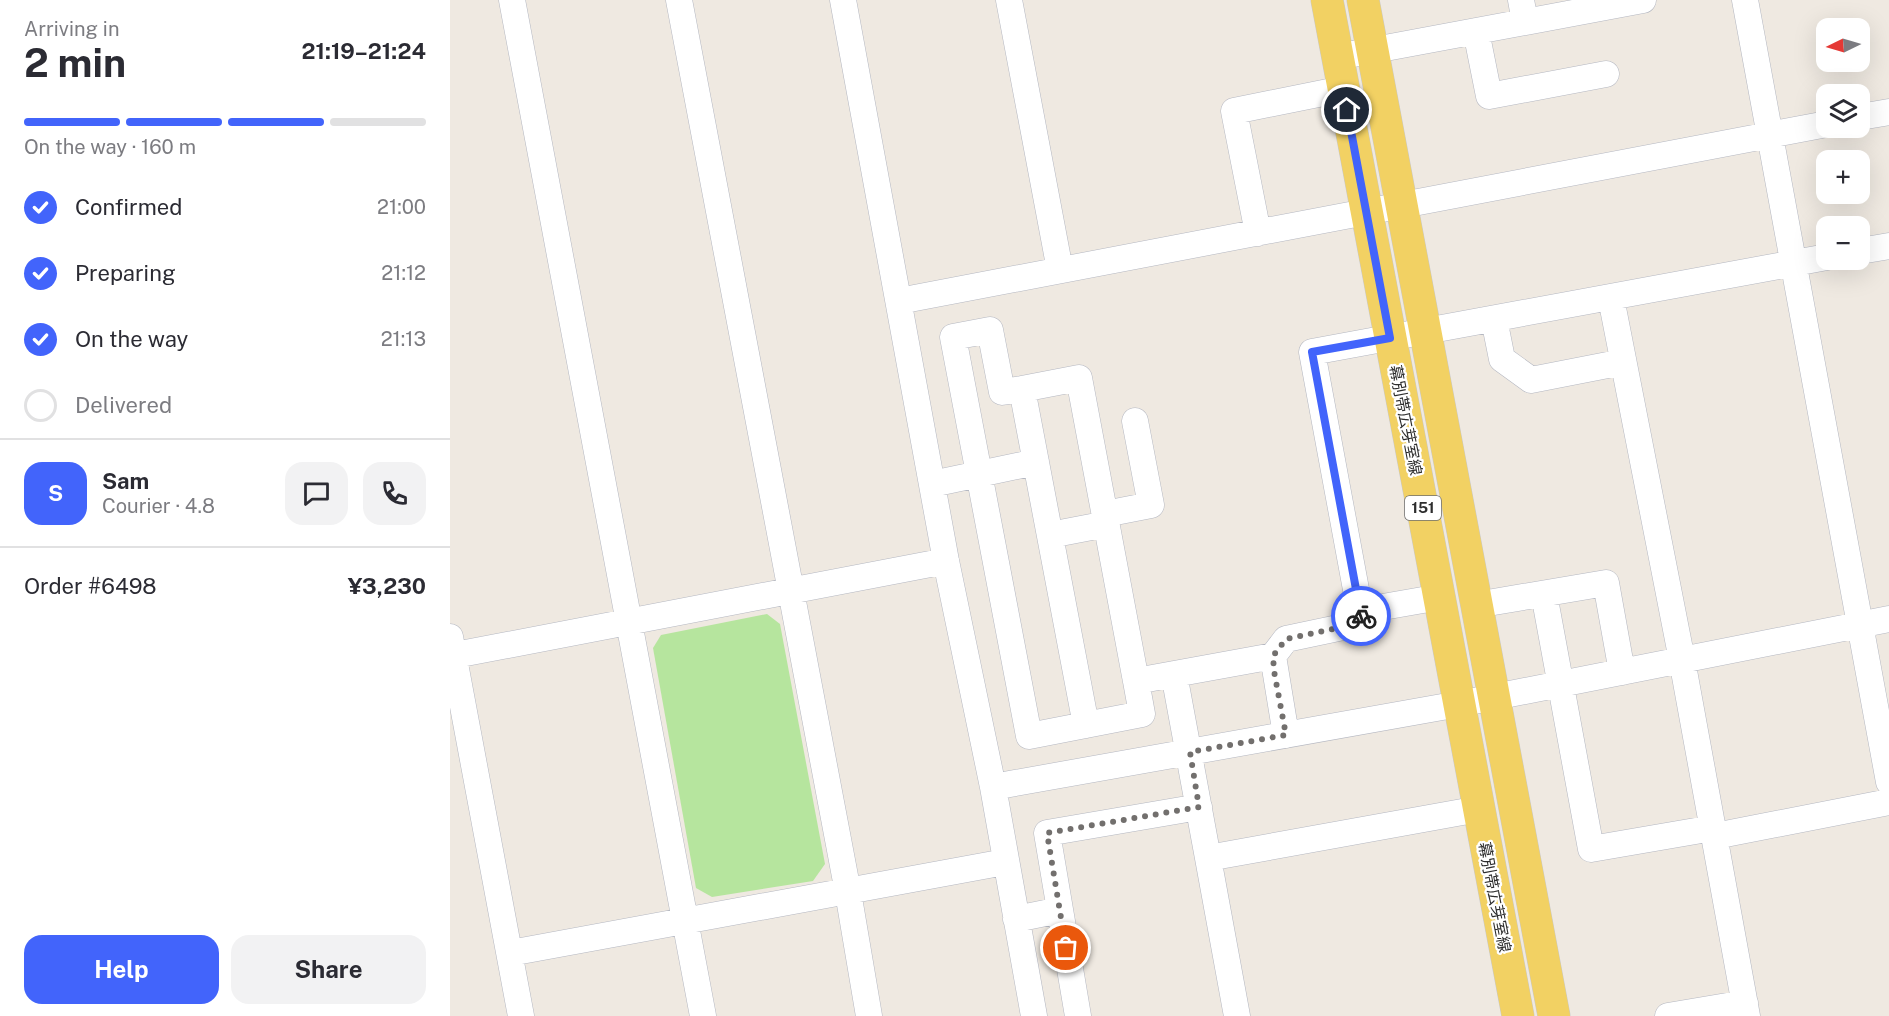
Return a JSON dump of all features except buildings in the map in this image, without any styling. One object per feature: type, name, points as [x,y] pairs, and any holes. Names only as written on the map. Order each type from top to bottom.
[{"type":"main road","name":"幕別帯広芽室線","points":[[1327,0],[1518,1016]]},
{"type":"main road","name":"幕別帯広芽室線","points":[[1363,0],[1554,1016]]},
{"type":"street","points":[[512,0],[703,1016]]},
{"type":"street","points":[[679,0],[848,892],[869,1016]]},
{"type":"street","points":[[843,0],[946,561],[993,787],[1034,1016]]},
{"type":"street","points":[[1009,0],[1060,270]]},
{"type":"street","points":[[1337,57],[1476,31],[1523,11],[1643,0]]},
{"type":"street","points":[[1745,0],[1889,782]]},
{"type":"street","points":[[1476,31],[1489,96],[1606,74]]},
{"type":"street","points":[[1258,233],[1234,111],[1343,89]]},
{"type":"street","points":[[1870,115],[1889,112]]},
{"type":"street","points":[[899,301],[1401,207],[1816,126]]},
{"type":"street","points":[[1870,249],[1889,246]]},
{"type":"street","points":[[1286,735],[1273,656],[1286,639],[1362,623],[1312,352],[1816,259]]},
{"type":"street","points":[[1611,298],[1682,660],[1746,1009],[1668,1016]]},
{"type":"street","points":[[1494,320],[1502,359],[1531,380],[1623,362]]},
{"type":"street","points":[[990,330],[1002,392],[1022,389],[1079,378],[1142,714],[1029,735],[953,337],[990,330]]},
{"type":"street","points":[[1022,389],[1086,725]]},
{"type":"street","points":[[1050,535],[1151,505],[1135,421]]},
{"type":"street","points":[[932,483],[1036,462]]},
{"type":"street","points":[[521,1016],[451,650],[629,621],[946,561]]},
{"type":"street","points":[[1476,605],[1606,584],[1622,672]]},
{"type":"street","points":[[1544,594],[1591,849],[1714,832],[1889,802]]},
{"type":"street","points":[[1360,611],[1440,597]]},
{"type":"street","points":[[993,787],[1459,704],[1889,619]]},
{"type":"street","points":[[1136,681],[1273,656]]},
{"type":"street","points":[[1174,674],[1237,1016]]},
{"type":"street","points":[[1078,1016],[1047,833],[1199,807]]},
{"type":"street","points":[[1208,858],[1479,809]]},
{"type":"street","points":[[510,953],[1005,862]]},
{"type":"street","points":[[1016,919],[1060,910]]},
{"type":"green space","points":[[767,614],[780,624],[825,864],[813,881],[712,897],[696,888],[653,648],[661,635]]},
{"type":"way so far","points":[[1066,948],[1047,833],[1199,807],[1190,752],[1286,735],[1273,656],[1286,639],[1362,623],[1361,616]]},
{"type":"route","points":[[1347,110],[1390,338],[1312,352],[1361,616]]}]
